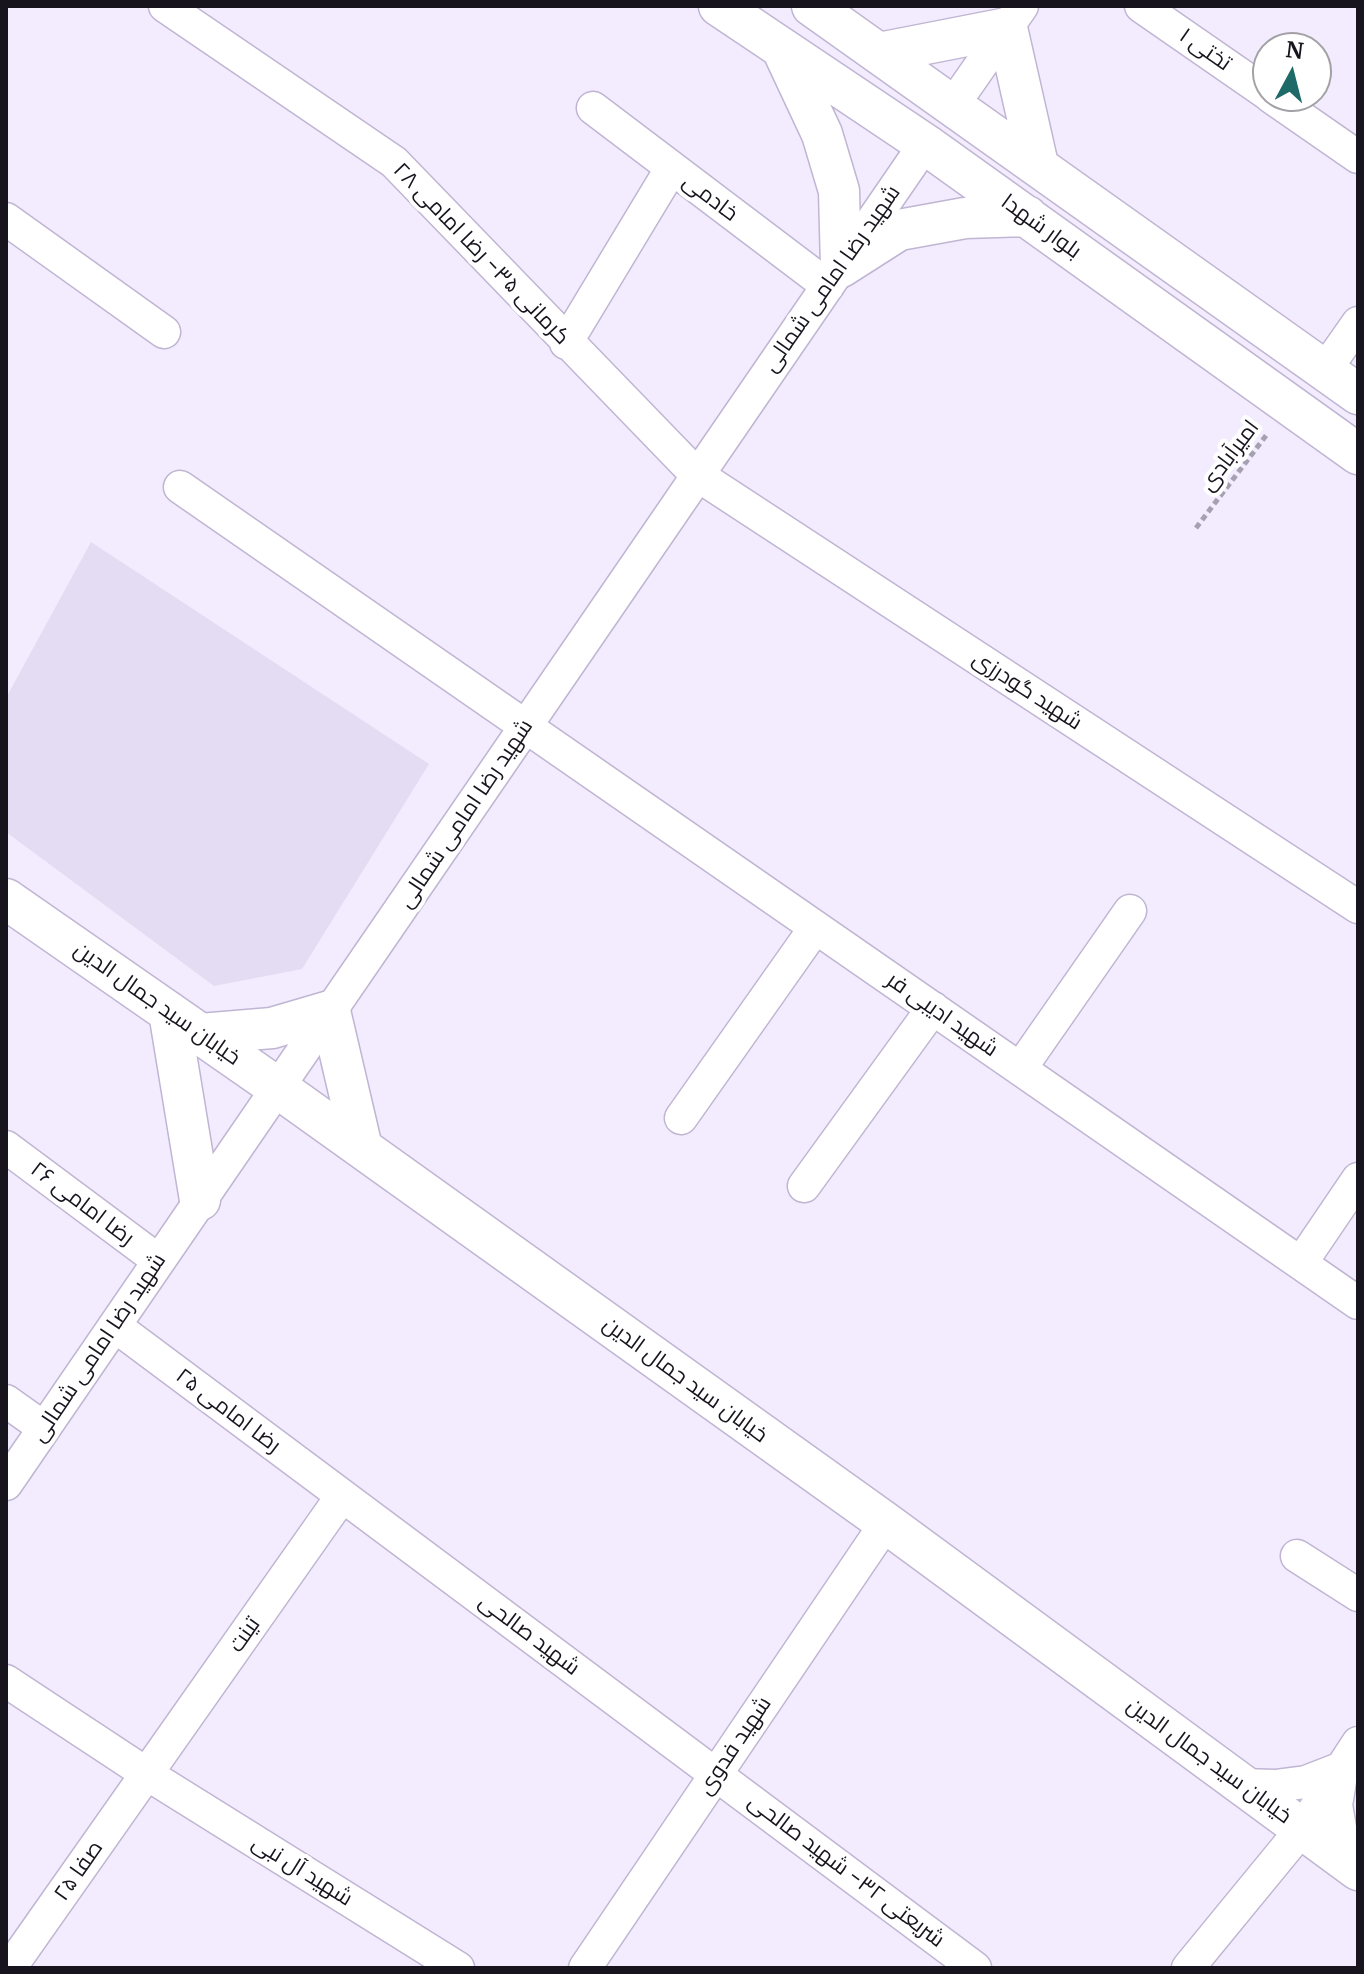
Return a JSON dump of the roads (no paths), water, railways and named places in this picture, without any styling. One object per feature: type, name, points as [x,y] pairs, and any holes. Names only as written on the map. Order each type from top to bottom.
[{"type":"main road","name":"بلوار شهدا","points":[[719,6],[784,53],[925,144],[1358,454]]},
{"type":"main road","points":[[812,6],[1358,394]]},
{"type":"main road","points":[[879,53],[1014,17],[1038,165]]},
{"type":"main road","points":[[784,53],[822,134],[839,191],[835,276]]},
{"type":"main road","points":[[925,144],[953,105]]},
{"type":"main road","points":[[835,276],[899,230],[965,218],[1027,216]]},
{"type":"main road","name":"خیابان سید جمال الدین","points":[[6,899],[278,1088],[886,1523],[1357,1869]]},
{"type":"main road","points":[[200,1200],[184,1023],[272,1028],[330,1011],[362,1148]]},
{"type":"street","name":"کرمانی ۳۵- رضا امامی ۲۸","points":[[165,6],[394,162],[696,474]]},
{"type":"street","name":"تختی ١","points":[[1141,6],[1252,83]]},
{"type":"street","points":[[953,105],[1014,17]]},
{"type":"street","name":"خادمی","points":[[593,108],[671,169],[835,276]]},
{"type":"street","name":"تختی ١","points":[[1293,112],[1358,157]]},
{"type":"street","name":"شهید رضا امامی شمالی","points":[[6,1484],[925,144]]},
{"type":"street","points":[[566,343],[671,169]]},
{"type":"street","points":[[6,219],[164,332]]},
{"type":"street","points":[[1325,370],[1358,323]]},
{"type":"street","name":"شهید گودرزی","points":[[696,474],[1358,907]]},
{"type":"street","name":"شهید ادیبی فر","points":[[180,487],[1358,1303]]},
{"type":"street","points":[[1020,1069],[1130,911]]},
{"type":"street","points":[[681,1118],[815,928]]},
{"type":"street","points":[[804,1186],[933,1008]]},
{"type":"street","name":"رضا امامی ۲۶","points":[[6,1147],[159,1261]]},
{"type":"street","points":[[1301,1263],[1358,1179]]},
{"type":"street","name":"رضا امامی ۲۵","points":[[115,1326],[342,1496]]},
{"type":"street","points":[[6,1401],[44,1428]]},
{"type":"street","name":"تینت","points":[[147,1774],[342,1496]]},
{"type":"street","name":"شهید صالحی","points":[[342,1496],[716,1774]]},
{"type":"street","name":"شهید فدوی","points":[[585,1968],[886,1523]]},
{"type":"street","points":[[1297,1556],[1358,1595]]},
{"type":"street","name":"شهید آل نبی","points":[[6,1681],[147,1774],[458,1968]]},
{"type":"street","points":[[1241,1785],[1275,1786],[1306,1782],[1350,1755]]},
{"type":"street","points":[[1188,1968],[1302,1829],[1350,1755]]},
{"type":"street","points":[[1350,1755],[1336,1805],[1342,1839],[1357,1869]]},
{"type":"street","name":"صفا ۲۵","points":[[10,1968],[147,1774]]},
{"type":"street","name":"شریعتی ۳۲- شهید صالحی","points":[[716,1774],[975,1968]]}]
